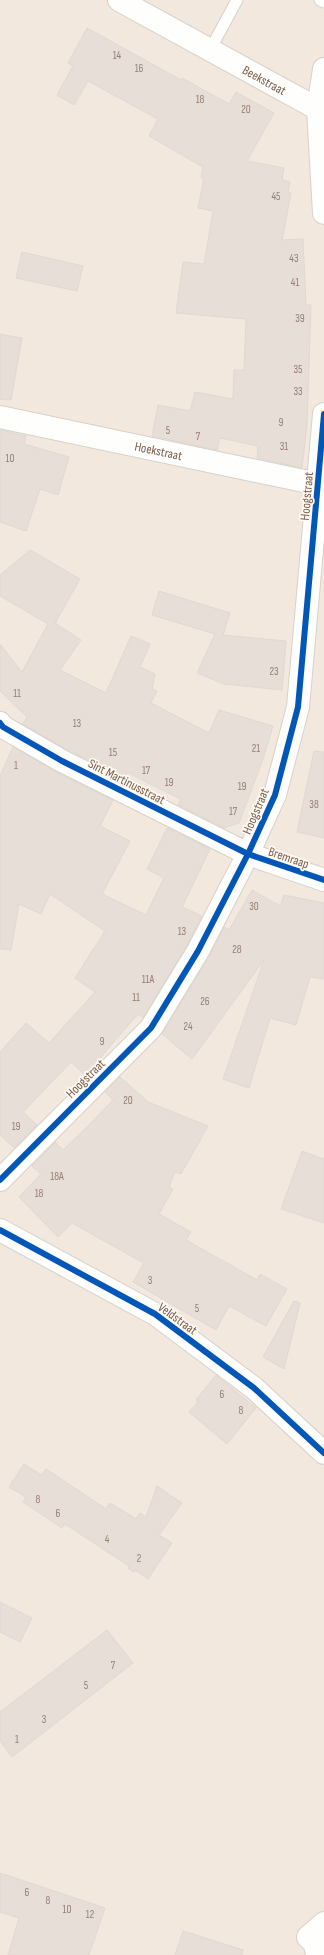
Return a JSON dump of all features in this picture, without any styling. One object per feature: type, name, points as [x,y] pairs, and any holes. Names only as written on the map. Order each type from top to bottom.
[{"type":"street","name":"Beekstraat","points":[[119,0],[318,109]]},
{"type":"street","points":[[324,69],[318,109],[324,213]]},
{"type":"street","name":"Hoogstraat","points":[[0,1180],[151,1028],[198,951],[248,854],[275,795],[298,707],[324,414]]},
{"type":"street","name":"Hoekstraat","points":[[0,416],[318,484]]},
{"type":"street","name":"Sint Martinusstraat","points":[[1,728],[62,761],[248,854]]},
{"type":"street","name":"Bremraap","points":[[248,854],[324,880]]},
{"type":"street","name":"Veldstraat","points":[[0,1230],[155,1314],[254,1388],[324,1453]]},
{"type":"lane","points":[[210,50],[237,0]]},
{"type":"lane","points":[[320,0],[324,2]]},
{"type":"shaded area","points":[[0,0],[324,0],[324,1955],[0,1955]]},
{"type":"building","points":[[87,28],[181,80],[182,78],[229,104],[236,92],[274,113],[247,161],[284,168],[282,180],[290,182],[288,192],[291,193],[282,240],[303,239],[306,305],[311,305],[307,425],[302,468],[257,458],[258,446],[220,438],[217,450],[152,436],[158,405],[190,411],[195,392],[233,399],[234,370],[244,370],[246,319],[176,313],[183,262],[204,264],[213,211],[198,208],[204,178],[201,178],[203,167],[149,136],[158,119],[88,81],[74,105],[57,95],[73,66],[68,63]]},
{"type":"building","points":[[22,252],[83,266],[77,291],[16,278]]},
{"type":"building","points":[[0,334],[22,338],[11,400],[0,399]]},
{"type":"building","points":[[0,430],[26,436],[24,444],[69,457],[58,495],[40,489],[26,531],[0,522]]},
{"type":"building","points":[[30,550],[80,579],[55,623],[81,640],[60,670],[106,693],[131,636],[150,644],[140,667],[155,674],[152,689],[157,691],[151,703],[209,733],[219,710],[273,726],[263,759],[239,823],[224,828],[178,805],[181,799],[127,772],[124,778],[68,750],[23,724],[27,717],[0,691],[0,644],[22,672],[48,624],[0,596],[0,575]]},
{"type":"building","points":[[159,591],[230,613],[223,635],[286,641],[282,690],[224,684],[197,673],[215,634],[152,615]]},
{"type":"building","points":[[13,747],[56,772],[113,800],[100,826],[130,841],[102,894],[146,915],[164,878],[147,869],[167,828],[210,849],[182,907],[202,916],[187,945],[143,1018],[138,1014],[100,1058],[102,1060],[86,1076],[71,1062],[23,1112],[37,1125],[14,1148],[0,1135],[0,1052],[26,1023],[49,1043],[95,992],[75,978],[105,931],[50,894],[41,914],[19,904],[11,950],[0,949],[0,776]]},
{"type":"building","points":[[314,751],[324,752],[324,838],[297,832]]},
{"type":"building","points":[[252,890],[280,906],[284,895],[324,903],[324,979],[310,977],[296,1025],[270,1018],[249,1088],[223,1079],[264,960],[192,1059],[162,1034],[209,957],[224,927],[229,930]]},
{"type":"building","points":[[120,1077],[148,1102],[208,1126],[181,1174],[175,1172],[169,1187],[173,1189],[159,1214],[191,1232],[186,1240],[257,1280],[260,1274],[287,1289],[266,1326],[229,1306],[216,1330],[133,1282],[144,1263],[72,1223],[58,1237],[19,1197],[41,1174],[32,1166],[55,1142],[63,1150],[87,1127],[113,1100],[105,1092]]},
{"type":"building","points":[[302,1151],[324,1159],[324,1223],[281,1209]]},
{"type":"building","points":[[294,1301],[300,1303],[284,1369],[263,1357]]},
{"type":"building","points":[[216,1375],[256,1408],[227,1444],[189,1412],[198,1402],[196,1400]]},
{"type":"building","points":[[24,1464],[41,1475],[46,1469],[106,1509],[110,1503],[136,1519],[140,1513],[146,1517],[157,1486],[182,1503],[159,1535],[172,1543],[148,1579],[135,1570],[134,1572],[128,1568],[129,1566],[65,1524],[62,1528],[23,1502],[26,1497],[9,1487]]},
{"type":"building","points":[[0,1602],[32,1618],[20,1642],[0,1632]]},
{"type":"building","points":[[107,1630],[133,1663],[12,1757],[0,1741],[0,1712]]},
{"type":"building","points":[[0,1873],[105,1908],[89,1955],[8,1955],[19,1918],[0,1912]]},
{"type":"building","points":[[183,1931],[243,1950],[242,1955],[175,1955]]},
{"type":"cycle path","points":[[0,1180],[151,1028],[198,951],[248,854],[275,795],[298,707],[324,414]]},
{"type":"cycle path","points":[[0,723],[3,727],[62,761],[248,854],[324,880]]},
{"type":"cycle path","points":[[0,1230],[155,1314],[254,1388],[324,1453]]}]
